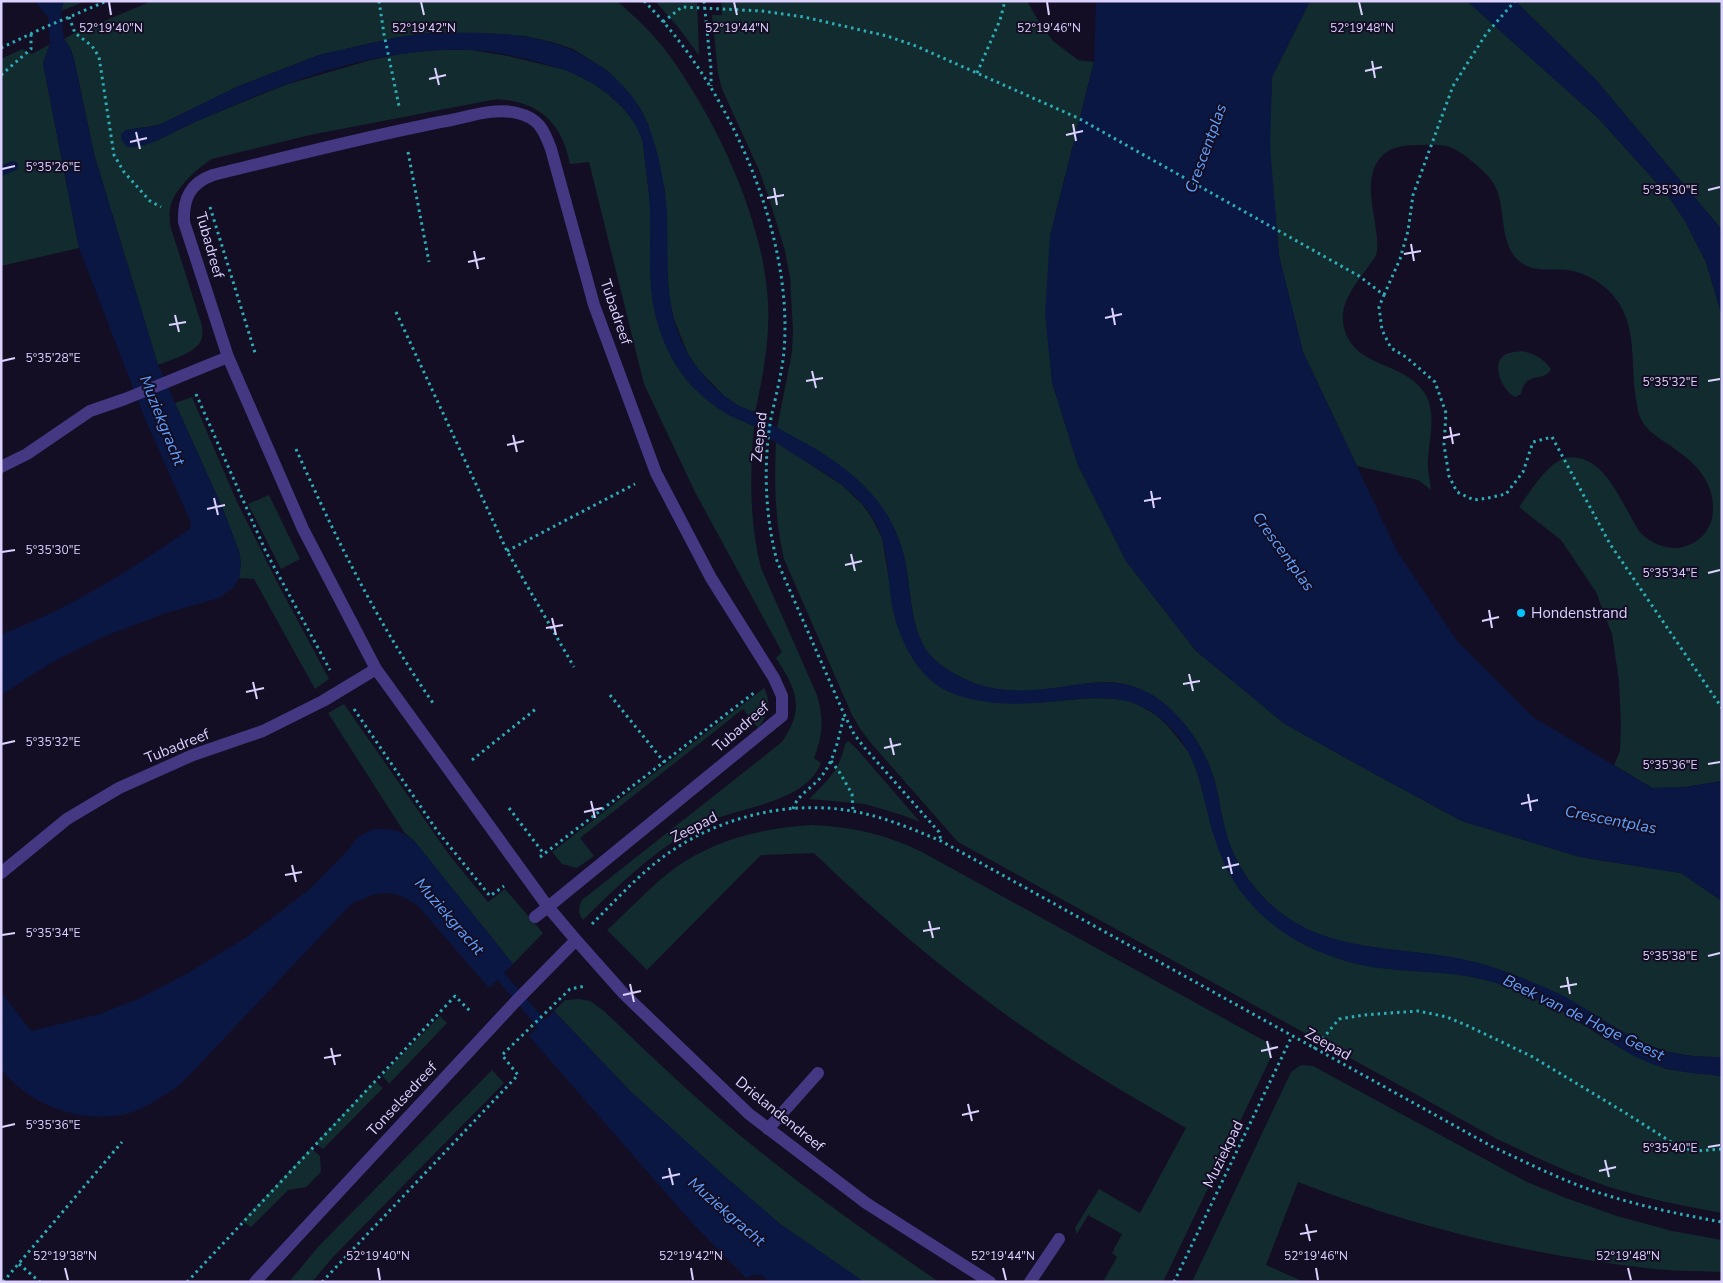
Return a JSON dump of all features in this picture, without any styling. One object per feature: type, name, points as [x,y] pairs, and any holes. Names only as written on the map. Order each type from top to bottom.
[{"type":"street","name":"Tubadreef","points":[[535,917],[548,907],[782,716],[782,696],[774,678],[711,578],[656,473],[594,304],[552,149],[544,130],[534,120],[517,113],[498,112],[404,130],[223,172],[202,179],[193,187],[187,197],[183,209],[184,222],[228,358],[303,529],[376,669],[548,907],[576,940]]},
{"type":"street","points":[[1,467],[26,454],[90,411],[125,400],[228,358]]},
{"type":"street","name":"Tubadreef","points":[[1,873],[67,819],[119,788],[193,755],[263,731],[323,701],[376,669]]},
{"type":"street","name":"Tonselsedreef","points":[[255,1282],[498,1020],[576,940]]},
{"type":"street","name":"Drielandendreef","points":[[576,940],[613,982],[742,1108],[866,1203],[990,1282]]},
{"type":"street","points":[[768,1129],[818,1073]]},
{"type":"street","points":[[1030,1282],[1060,1239]]},
{"type":"path","points":[[1,48],[107,1]]},
{"type":"path","points":[[379,1],[429,262]]},
{"type":"path","points":[[644,1],[691,57],[711,86]]},
{"type":"path","name":"Zeepad","points":[[704,1],[711,86],[730,121],[754,178],[768,217],[783,279],[786,326],[784,352],[768,444],[767,492],[769,519],[777,561],[854,734],[939,832],[941,842]]},
{"type":"path","points":[[977,73],[1000,20],[1005,1]]},
{"type":"path","points":[[1514,1],[1486,34],[1453,86],[1413,195],[1408,231],[1400,259],[1379,307],[1382,330],[1391,348],[1406,357],[1434,382],[1446,413],[1444,445],[1450,476],[1457,492],[1474,500],[1506,494],[1523,472],[1533,442],[1552,437],[1610,544],[1722,708]]},
{"type":"path","points":[[663,22],[682,7],[762,11],[850,26],[916,46],[1078,118],[1359,276],[1384,295]]},
{"type":"path","points":[[69,17],[75,33],[92,46],[99,57],[114,155],[124,172],[150,200],[184,222]]},
{"type":"path","points":[[1,75],[31,49],[31,34]]},
{"type":"path","points":[[202,179],[257,360]]},
{"type":"path","points":[[396,312],[507,551],[574,667]]},
{"type":"path","points":[[293,441],[329,523],[369,598],[438,711]]},
{"type":"path","points":[[507,551],[656,473]]},
{"type":"path","points":[[522,871],[774,678]]},
{"type":"path","points":[[610,694],[664,762]]},
{"type":"path","points":[[477,767],[471,759],[538,708]]},
{"type":"path","points":[[793,809],[799,797],[820,778],[831,761],[844,714]]},
{"type":"path","points":[[831,761],[852,794],[853,811]]},
{"type":"path","points":[[508,807],[544,854]]},
{"type":"path","name":"Zeepad","points":[[576,940],[645,872],[670,852],[714,828],[766,812],[812,808],[853,811],[894,822],[941,842],[1493,1147],[1548,1173],[1605,1195],[1665,1212],[1722,1222]]},
{"type":"path","points":[[322,1282],[518,1075],[502,1055],[515,1041],[570,989],[613,982]]},
{"type":"path","points":[[188,1282],[455,996],[472,1014],[476,1009]]},
{"type":"path","points":[[1314,1049],[1339,1020],[1364,1015],[1418,1011],[1447,1017],[1531,1056],[1679,1147],[1697,1151],[1722,1149]]},
{"type":"path","name":"Muziekpad","points":[[1174,1282],[1292,1036]]},
{"type":"path","points":[[3,1282],[122,1142]]},
{"type":"path","points":[[18,1264],[40,1282]]},
{"type":"green space","points":[[64,1],[86,1],[61,11]]},
{"type":"green space","points":[[152,1],[617,1],[658,40],[687,81],[720,141],[748,206],[758,239],[765,272],[768,331],[761,385],[755,412],[740,407],[724,396],[698,369],[688,354],[674,319],[669,299],[665,191],[648,124],[630,94],[608,71],[573,49],[525,36],[500,34],[426,33],[394,38],[319,55],[239,86],[159,125],[126,130],[121,135],[156,141],[199,120],[285,85],[367,61],[400,54],[435,50],[471,50],[508,56],[566,70],[591,82],[623,108],[637,126],[643,143],[650,203],[657,321],[664,341],[675,364],[691,385],[729,415],[754,426],[752,515],[761,568],[817,695],[822,719],[821,734],[814,758],[821,763],[813,776],[801,787],[770,802],[705,823],[671,843],[640,867],[583,920],[579,910],[582,900],[782,742],[794,719],[796,709],[796,699],[793,690],[776,658],[782,652],[695,492],[644,384],[589,162],[570,164],[561,137],[555,126],[537,110],[512,101],[497,99],[310,135],[212,159],[199,168],[180,188],[172,202],[170,213],[170,225],[202,326],[202,338],[200,343],[190,351],[158,365],[94,154],[74,59],[64,39]]},
{"type":"green space","points":[[655,1],[697,1],[698,54],[678,27]]},
{"type":"green space","points":[[721,1],[1027,1],[1053,41],[1078,60],[1094,62],[1050,236],[1052,382],[1078,465],[1126,561],[1196,651],[1285,724],[1462,821],[1580,857],[1681,873],[1722,901],[1722,1057],[1690,1056],[1659,1049],[1629,1035],[1558,994],[1487,966],[1453,958],[1347,943],[1322,936],[1299,925],[1276,910],[1244,873],[1234,855],[1227,836],[1215,784],[1207,760],[1197,741],[1185,725],[1162,703],[1132,686],[1118,683],[1088,683],[1028,691],[993,689],[957,675],[940,665],[930,655],[919,637],[916,626],[907,571],[900,544],[890,521],[877,500],[861,483],[842,468],[777,428],[792,352],[793,330],[790,278],[785,251],[769,198],[759,170],[722,89],[718,73],[712,15],[722,15]]},
{"type":"green space","points":[[1315,1],[1467,1],[1598,118],[1667,194],[1685,221],[1706,262],[1722,316],[1722,781],[1685,787],[1652,788],[1614,765],[1620,751],[1621,726],[1619,681],[1612,634],[1596,592],[1561,540],[1519,507],[1540,478],[1554,464],[1568,457],[1583,459],[1605,475],[1643,535],[1657,544],[1678,548],[1687,546],[1699,539],[1710,525],[1713,504],[1708,484],[1690,461],[1655,435],[1642,421],[1638,412],[1635,390],[1630,332],[1620,305],[1611,293],[1585,275],[1567,270],[1533,268],[1515,257],[1507,240],[1501,203],[1493,182],[1486,173],[1467,158],[1456,150],[1445,146],[1413,145],[1397,147],[1383,155],[1376,165],[1372,176],[1371,188],[1377,251],[1374,259],[1349,295],[1343,311],[1344,328],[1350,342],[1359,352],[1408,377],[1418,385],[1427,397],[1432,420],[1428,463],[1431,490],[1418,480],[1357,466],[1303,352],[1279,256],[1269,146],[1272,77],[1309,3]]},
{"type":"green space","points":[[1515,1],[1722,1],[1722,230],[1596,80]]},
{"type":"green space","points":[[50,44],[43,63],[79,248],[1,266],[1,59],[22,49],[32,54]]},
{"type":"green space","points":[[1522,351],[1538,357],[1551,369],[1548,373],[1527,382],[1521,394],[1515,397],[1503,384],[1498,372],[1498,366],[1503,356],[1512,352]]},
{"type":"green space","points":[[192,397],[237,502],[329,679],[315,689],[254,579],[239,578],[241,563],[239,551],[222,507],[175,403]]},
{"type":"green space","points":[[776,442],[842,485],[863,505],[872,518],[882,538],[896,620],[913,659],[933,682],[969,698],[998,703],[1035,703],[1090,698],[1121,699],[1133,702],[1156,715],[1167,725],[1188,751],[1198,772],[1212,830],[1224,862],[1310,947],[1357,964],[1398,970],[1455,973],[1498,983],[1555,1007],[1617,1046],[1666,1069],[1722,1076],[1722,1213],[1606,1186],[1565,1170],[1497,1139],[958,842],[870,742],[852,715],[784,559],[776,501]]},
{"type":"green space","points":[[269,495],[300,559],[281,569],[248,504]]},
{"type":"green space","points":[[764,688],[768,699],[768,709],[758,728],[743,709],[580,838],[594,856],[577,868],[562,864],[552,852]]},
{"type":"green space","points":[[344,704],[450,856],[488,902],[505,889],[543,933],[513,964],[415,842],[404,832],[328,713]]},
{"type":"green space","points":[[848,741],[920,822],[865,804],[809,799],[832,774],[840,761],[845,744]]},
{"type":"green space","points":[[812,825],[841,828],[882,836],[922,852],[1272,1045],[1270,1059],[1163,1282],[1103,1282],[1117,1257],[1112,1253],[1122,1234],[1088,1215],[1077,1234],[1075,1228],[1099,1189],[1140,1213],[1186,1128],[1085,1068],[1013,1020],[910,940],[814,853],[761,855],[647,970],[607,930],[666,875],[699,853],[735,838],[754,833]]},
{"type":"green space","points":[[579,999],[590,1001],[604,1011],[699,1100],[802,1185],[939,1282],[864,1282],[780,1224],[631,1092],[554,1011],[565,1000]]},
{"type":"green space","points":[[440,1016],[447,1023],[389,1084],[382,1075]]},
{"type":"green space","points":[[1301,1065],[1313,1066],[1527,1182],[1563,1197],[1617,1216],[1672,1231],[1722,1240],[1722,1272],[1654,1269],[1518,1248],[1473,1238],[1385,1213],[1298,1182],[1266,1265],[1304,1282],[1192,1282],[1291,1072]]},
{"type":"green space","points":[[492,1070],[504,1083],[333,1257],[312,1282],[289,1282],[318,1247]]},
{"type":"green space","points":[[375,1081],[383,1088],[323,1149],[315,1143]]},
{"type":"green space","points":[[311,1148],[320,1156],[321,1172],[306,1187],[288,1190],[251,1227],[242,1221]]},
{"type":"water","points":[[36,1],[64,1],[61,11],[64,39],[74,59],[94,154],[158,365],[222,507],[239,551],[241,563],[239,578],[234,587],[219,598],[163,614],[103,637],[54,661],[1,695],[1,634],[50,613],[99,588],[190,529],[191,523],[144,416],[79,248],[43,63],[50,44],[48,17]]},
{"type":"water","name":"Crescentplas","points":[[1096,1],[1315,1],[1309,3],[1272,77],[1270,146],[1279,256],[1303,352],[1397,551],[1457,641],[1533,717],[1652,788],[1685,787],[1722,781],[1722,901],[1681,873],[1580,857],[1462,821],[1285,724],[1196,651],[1126,561],[1078,465],[1052,382],[1045,314],[1050,236],[1094,62]]},
{"type":"water","points":[[1467,1],[1515,1],[1596,80],[1722,230],[1722,316],[1706,262],[1685,221],[1667,194],[1598,118]]},
{"type":"water","points":[[426,33],[490,33],[531,38],[551,43],[571,50],[605,69],[633,97],[652,134],[662,174],[667,212],[669,291],[677,329],[685,348],[700,371],[725,396],[834,461],[866,488],[880,504],[899,539],[904,556],[914,620],[918,633],[923,645],[937,661],[960,677],[995,689],[1014,691],[1082,684],[1113,683],[1129,685],[1145,691],[1169,707],[1192,734],[1204,754],[1213,775],[1226,832],[1233,852],[1255,888],[1280,912],[1306,929],[1335,939],[1365,946],[1458,958],[1509,973],[1567,998],[1652,1047],[1698,1057],[1722,1057],[1722,1076],[1679,1071],[1642,1060],[1571,1016],[1531,996],[1499,984],[1470,977],[1360,965],[1323,953],[1289,936],[1259,912],[1235,883],[1222,859],[1201,785],[1190,756],[1173,730],[1145,708],[1130,702],[1100,698],[1024,704],[979,701],[947,691],[926,676],[910,654],[899,630],[892,605],[887,560],[882,538],[873,518],[864,506],[854,495],[830,476],[778,444],[755,427],[729,415],[709,402],[683,376],[670,355],[657,321],[652,297],[650,208],[643,143],[638,129],[620,105],[609,95],[583,78],[524,58],[481,51],[439,50],[408,53],[376,58],[283,85],[142,146],[127,147],[121,139],[122,133],[126,130],[159,125],[239,86],[319,55],[394,38]]},
{"type":"water","points":[[373,829],[396,831],[405,834],[415,842],[513,964],[489,988],[418,906],[400,896],[384,893],[377,894],[350,905],[180,1085],[143,1108],[116,1116],[101,1117],[72,1113],[58,1109],[32,1096],[15,1084],[1,1069],[1,992],[31,1031],[100,1014],[138,999],[186,974],[247,937],[311,888],[358,837]]},
{"type":"water","points":[[554,1011],[631,1092],[722,1174],[780,1224],[864,1282],[769,1282],[761,1275],[753,1275],[746,1278],[692,1223],[529,1036]]},
{"type":"waterway","name":"Beek van de Hoge Geest","points":[[1,171],[13,166]]},
{"type":"waterway","name":"Muziekgracht","points":[[493,967],[550,1034]]},
{"type":"place","name":"Hondenstrand","points":[[1521,613]]}]
